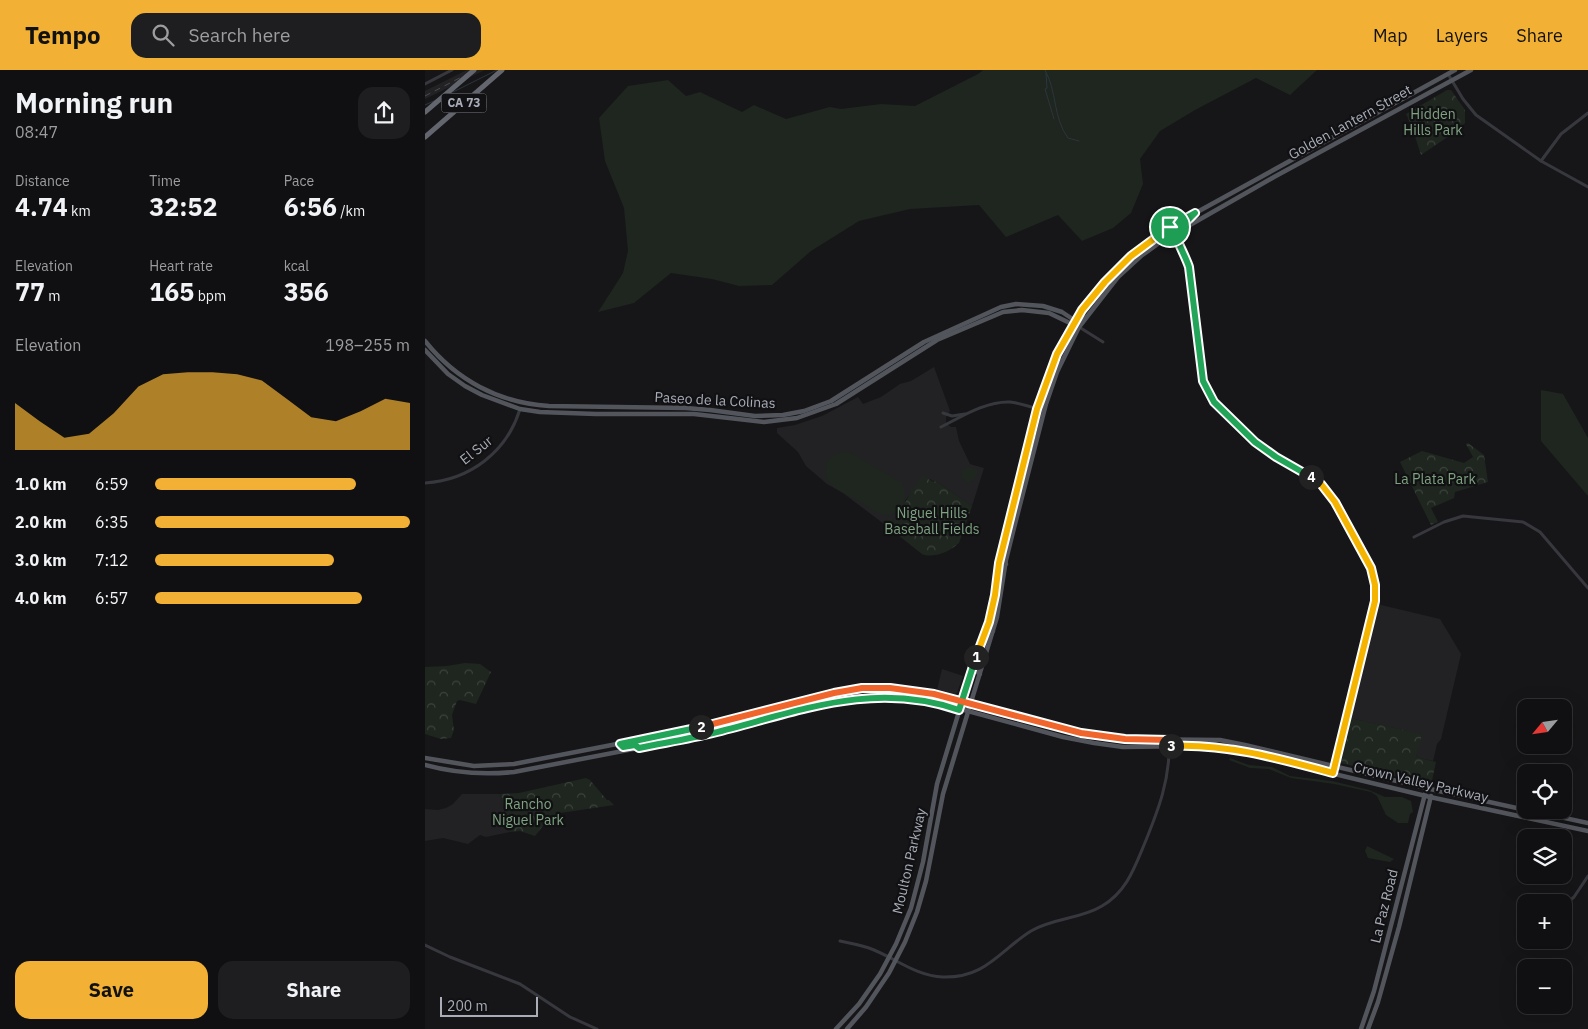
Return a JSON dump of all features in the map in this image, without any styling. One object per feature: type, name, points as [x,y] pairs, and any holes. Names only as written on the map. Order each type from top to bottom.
[{"type":"highway","name":"CA 73","points":[[425,112],[474,70]]},
{"type":"highway","name":"CA 73","points":[[425,136],[502,70]]},
{"type":"main road","name":"Golden Lantern Street","points":[[1195,213],[1455,70]]},
{"type":"main road","name":"Golden Lantern Street","points":[[1174,234],[1471,70]]},
{"type":"main road","points":[[1320,152],[1323,142],[1331,141],[1336,143]]},
{"type":"main road","points":[[1255,180],[1258,182],[1267,181],[1269,172]]},
{"type":"main road","points":[[996,581],[999,578],[1002,567],[1006,564],[1044,411],[1057,372],[1079,327],[1118,278],[1141,256],[1174,234],[1174,229],[1195,213]]},
{"type":"main road","points":[[1006,564],[1003,558],[1007,538],[1005,535],[1037,409],[1057,354],[1075,322],[1110,276],[1125,260],[1170,227],[1195,213]]},
{"type":"main road","points":[[1146,244],[1167,233],[1174,234]]},
{"type":"main road","points":[[1031,311],[1032,304]]},
{"type":"main road","name":"Paseo de la Colinas","points":[[425,341],[441,359],[477,387],[509,400],[549,406],[698,409],[755,416],[792,414],[831,401],[890,362],[941,332],[1001,307],[1032,304],[1043,306],[1061,312],[1079,327]]},
{"type":"main road","name":"Paseo de la Colinas","points":[[425,350],[449,374],[465,386],[486,398],[520,409],[540,412],[694,414],[764,422],[797,418],[838,403],[922,349],[944,337],[1003,312],[1031,311],[1049,313],[1075,322]]},
{"type":"main road","points":[[509,400],[520,409],[528,404]]},
{"type":"main road","name":"Moulton Parkway","points":[[836,1029],[870,990],[897,944],[911,908],[923,862],[937,784],[978,649],[989,622],[1005,535]]},
{"type":"main road","name":"Moulton Parkway","points":[[847,1029],[875,995],[912,928],[922,897],[943,794],[1000,603],[1006,564]]},
{"type":"main road","points":[[980,674],[977,672],[981,655],[978,649],[985,644],[989,633],[993,630]]},
{"type":"main road","name":"Crown Valley Parkway","points":[[425,758],[474,766],[500,766],[530,762],[701,727],[862,688],[905,689],[934,694],[1081,733],[1125,739],[1220,740],[1517,808]]},
{"type":"main road","name":"Crown Valley Parkway","points":[[425,764],[463,772],[514,772],[711,734],[827,703],[858,698],[908,698],[942,704],[1063,737],[1093,743],[1123,747],[1193,746],[1230,750],[1430,797],[1588,831]]},
{"type":"main road","points":[[582,760],[584,756],[616,749],[620,744],[623,747],[635,745],[639,748]]},
{"type":"main road","name":"La Paz Road","points":[[1361,1029],[1374,991],[1426,788]]},
{"type":"main road","name":"La Paz Road","points":[[1368,1029],[1378,1002],[1399,927],[1432,790]]},
{"type":"main road","name":"Crown Valley Parkway","points":[[1569,819],[1588,823]]},
{"type":"street","points":[[425,84],[452,70]]},
{"type":"street","points":[[1448,74],[1463,99],[1476,114],[1541,162],[1588,187]]},
{"type":"street","points":[[1541,162],[1561,134],[1588,113]]},
{"type":"street","points":[[1174,234],[1189,267],[1203,381],[1209,396],[1255,442],[1276,457],[1315,479],[1325,488],[1335,502],[1374,576],[1375,601],[1333,773]]},
{"type":"street","name":"Paseo de la Colinas","points":[[1079,327],[1103,342]]},
{"type":"street","points":[[941,427],[966,414],[999,403],[1010,402],[1044,411]]},
{"type":"street","name":"El Sur","points":[[425,483],[455,478],[473,470],[486,461],[505,441],[520,409]]},
{"type":"street","points":[[943,413],[952,416],[966,414]]},
{"type":"street","points":[[1415,537],[1444,522],[1463,516],[1523,522],[1540,532],[1588,588]]},
{"type":"street","points":[[840,941],[868,948],[915,971],[932,976],[952,977],[981,969],[1032,931],[1097,910],[1113,899],[1130,879],[1159,810],[1168,769],[1169,740]]},
{"type":"street","points":[[1572,899],[1588,876]]},
{"type":"street","points":[[425,945],[449,957],[520,984],[570,1017],[597,1029]]},
{"type":"shaded area","points":[[467,70],[485,70],[425,99],[425,91]]},
{"type":"shaded area","points":[[934,367],[950,411],[946,417],[946,423],[951,427],[956,427],[959,441],[970,464],[984,468],[972,506],[936,481],[930,479],[911,492],[905,501],[905,505],[892,522],[886,521],[884,524],[843,493],[827,484],[806,466],[798,452],[777,433],[777,428],[795,425],[822,416],[858,397],[863,404],[881,397],[900,384],[911,381]]},
{"type":"shaded area","points":[[1377,604],[1440,619],[1461,654],[1441,739],[1437,744],[1433,761],[1416,757],[1421,734],[1350,718]]},
{"type":"shaded area","points":[[942,669],[963,676],[957,693],[953,695],[937,690]]},
{"type":"shaded area","points":[[462,794],[500,794],[510,832],[486,837],[480,835],[468,844],[443,838],[425,841],[425,809],[438,810],[446,808],[453,804]]},
{"type":"green space","points":[[983,70],[1317,70],[1290,95],[1256,78],[1160,131],[1140,159],[1143,184],[1131,213],[1113,228],[1082,241],[1058,215],[1006,237],[979,205],[910,209],[859,221],[811,251],[772,285],[739,286],[712,279],[671,273],[634,303],[598,312],[623,273],[628,251],[624,208],[605,161],[599,118],[628,86],[668,80],[686,96],[700,92],[742,112],[754,105],[786,119],[830,107],[841,109],[881,104],[915,106]]},
{"type":"green space","name":"Hidden Hills Park","points":[[1447,90],[1451,90],[1465,110],[1465,123],[1421,155],[1406,114]]},
{"type":"green space","points":[[1541,390],[1563,394],[1588,438],[1588,496],[1541,441]]},
{"type":"green space","name":"La Plata Park","points":[[1468,443],[1484,455],[1488,482],[1455,492],[1454,498],[1431,508],[1438,522],[1431,525],[1400,462],[1422,451],[1464,463],[1473,457],[1466,444]]},
{"type":"green space","points":[[841,452],[856,456],[902,483],[905,499],[901,508],[893,514],[880,514],[832,485],[828,480],[826,468],[831,458]]},
{"type":"green space","points":[[967,467],[976,469],[978,472],[974,480],[965,482],[961,477],[962,470]]},
{"type":"green space","name":"Niguel Hills Baseball Fields","points":[[922,476],[934,482],[936,481],[972,506],[959,543],[947,551],[931,556],[922,554],[884,524],[888,518],[893,521]]},
{"type":"green space","points":[[465,663],[480,664],[491,672],[476,704],[457,701],[452,715],[454,730],[451,738],[441,739],[425,734],[425,667]]},
{"type":"green space","points":[[1350,718],[1422,734],[1416,757],[1436,762],[1431,785],[1341,763],[1340,758]]},
{"type":"green space","points":[[1230,758],[1249,765],[1272,767],[1290,776],[1332,781],[1369,790],[1385,797],[1402,797],[1411,801],[1413,812],[1410,814],[1408,823],[1398,823],[1386,815],[1377,796],[1371,792],[1334,784],[1291,778],[1269,769],[1250,768],[1229,760]]},
{"type":"green space","name":"Rancho Niguel Park","points":[[586,778],[614,805],[560,813],[550,817],[535,836],[520,831],[510,832],[500,794],[519,793]]},
{"type":"green space","points":[[1367,846],[1394,859],[1390,862],[1368,858],[1365,851]]},
{"type":"waterway","points":[[453,92],[497,70]]},
{"type":"waterway","points":[[1045,70],[1052,87],[1057,113],[1063,130],[1068,138],[1079,141]]},
{"type":"waterway","points":[[1046,73],[1047,88],[1045,89],[1054,119]]},
{"type":"waterway","points":[[425,105],[436,100]]},
{"type":"railway","points":[[425,96],[475,70]]},
{"type":"route","points":[[1170,227],[1119,265],[1082,310],[1057,354],[1037,409],[1005,535],[989,622],[978,649],[961,702],[959,710],[942,704],[908,698],[858,698],[827,703],[711,734],[639,748],[635,745],[623,747],[620,744],[694,729],[847,690],[890,688],[934,694],[961,702],[1067,730],[1107,738],[1169,740],[1169,746],[1219,748],[1333,773],[1375,601],[1374,576],[1335,502],[1321,484],[1261,447],[1219,408],[1209,396],[1203,381],[1189,267],[1174,234],[1174,229],[1195,213],[1170,227]]}]
